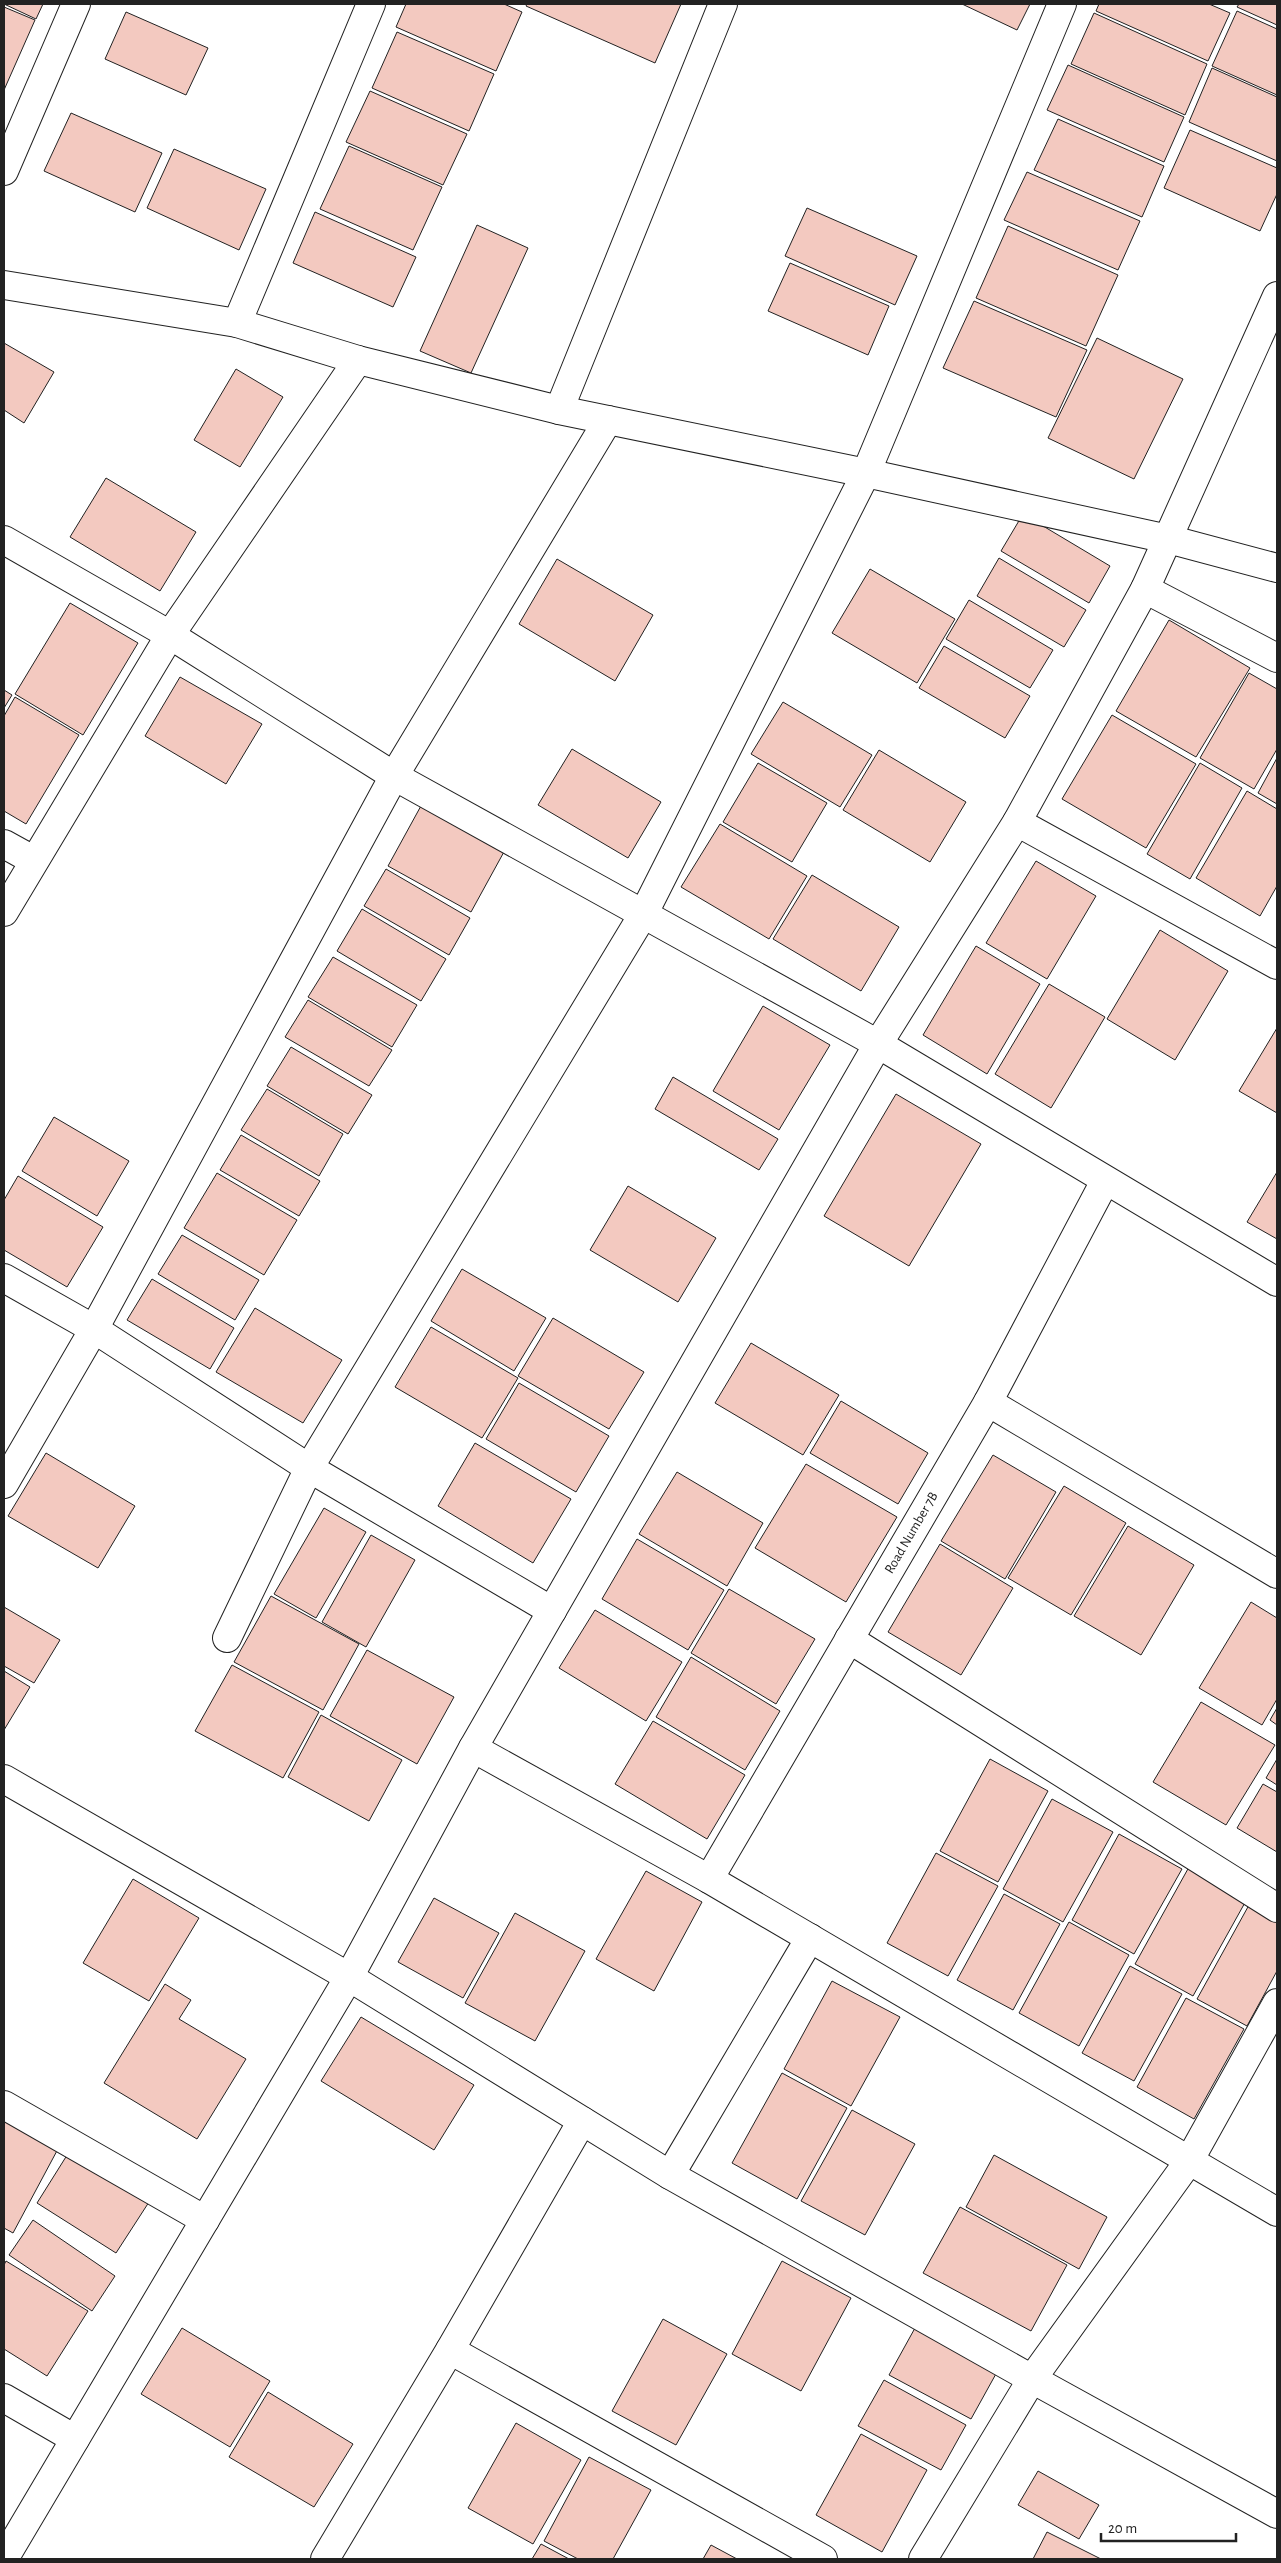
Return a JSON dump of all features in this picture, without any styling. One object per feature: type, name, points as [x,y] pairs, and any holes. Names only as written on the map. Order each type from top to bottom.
[{"type":"street","points":[[4,171],[76,4]]},
{"type":"street","points":[[237,323],[371,4]]},
{"type":"street","points":[[559,410],[723,4]]},
{"type":"street","points":[[227,1638],[309,1468],[644,913],[866,473],[1062,4]]},
{"type":"street","points":[[4,285],[237,323],[358,360],[559,410],[866,473],[1168,539],[1277,568]]},
{"type":"street","points":[[4,2559],[349,1977],[473,1748],[878,1044],[1017,822],[1145,589],[1277,296]]},
{"type":"street","points":[[4,912],[33,860],[170,635],[358,360]]},
{"type":"street","points":[[4,1484],[94,1330],[394,776],[608,420]]},
{"type":"street","points":[[4,540],[170,635],[394,776],[878,1044],[1277,1282]]},
{"type":"street","points":[[1145,589],[1277,658]]},
{"type":"street","points":[[1017,822],[1277,965]]},
{"type":"street","points":[[4,844],[33,860]]},
{"type":"street","name":"Road Number 7B","points":[[709,1878],[988,1402],[1105,1180]]},
{"type":"street","points":[[4,1278],[94,1330],[309,1468],[552,1611]]},
{"type":"street","points":[[988,1402],[1277,1574]]},
{"type":"street","points":[[849,1639],[1277,1908]]},
{"type":"street","points":[[473,1748],[709,1878],[1277,2212]]},
{"type":"street","points":[[4,1779],[349,1977],[670,2175],[1032,2379],[1277,2514]]},
{"type":"street","points":[[670,2175],[810,1938]]},
{"type":"street","points":[[923,2559],[1032,2379],[1190,2161],[1277,2003]]},
{"type":"street","points":[[4,2105],[205,2220]]},
{"type":"street","points":[[325,2559],[450,2350],[582,2121]]},
{"type":"street","points":[[450,2350],[823,2559]]},
{"type":"street","points":[[4,2398],[75,2439]]},
{"type":"building","points":[[4,4],[43,4],[36,19]]},
{"type":"building","points":[[406,4],[504,4],[522,12],[496,71],[396,27]]},
{"type":"building","points":[[527,4],[681,4],[655,63],[526,6]]},
{"type":"building","points":[[962,4],[1030,4],[1017,30]]},
{"type":"building","points":[[1099,4],[1209,4],[1230,13],[1208,61],[1096,11]]},
{"type":"building","points":[[1239,4],[1277,4],[1277,25],[1237,7]]},
{"type":"building","points":[[4,7],[35,20],[4,90]]},
{"type":"building","points":[[1237,11],[1277,29],[1277,95],[1212,66]]},
{"type":"building","points":[[126,12],[208,48],[186,95],[105,59]]},
{"type":"building","points":[[1094,13],[1207,64],[1185,115],[1071,64]]},
{"type":"building","points":[[397,32],[494,74],[469,131],[372,88]]},
{"type":"building","points":[[1068,65],[1184,117],[1164,162],[1047,110]]},
{"type":"building","points":[[1212,68],[1277,97],[1277,161],[1189,122]]},
{"type":"building","points":[[370,91],[467,134],[443,185],[346,142]]},
{"type":"building","points":[[71,113],[162,153],[135,212],[44,171]]},
{"type":"building","points":[[1058,119],[1164,166],[1142,217],[1034,170]]},
{"type":"building","points":[[1190,130],[1277,168],[1277,194],[1260,231],[1164,188]]},
{"type":"building","points":[[349,146],[442,187],[413,250],[320,209]]},
{"type":"building","points":[[174,149],[266,189],[239,250],[147,208]]},
{"type":"building","points":[[1027,172],[1140,221],[1118,270],[1004,220]]},
{"type":"building","points":[[807,208],[917,256],[895,305],[785,256]]},
{"type":"building","points":[[315,212],[416,257],[393,307],[293,263]]},
{"type":"building","points":[[477,225],[528,248],[471,373],[420,351]]},
{"type":"building","points":[[1008,226],[1118,275],[1086,346],[976,298]]},
{"type":"building","points":[[790,263],[889,306],[868,355],[768,311]]},
{"type":"building","points":[[974,301],[1087,350],[1056,417],[943,368]]},
{"type":"building","points":[[1097,338],[1183,379],[1134,479],[1048,438]]},
{"type":"building","points":[[4,343],[54,372],[24,423],[4,410]]},
{"type":"building","points":[[236,369],[283,397],[240,467],[194,440]]},
{"type":"building","points":[[106,478],[196,532],[160,591],[70,537]]},
{"type":"building","points":[[1023,514],[1110,566],[1089,603],[1001,551]]},
{"type":"building","points":[[999,558],[1086,610],[1064,647],[977,596]]},
{"type":"building","points":[[557,559],[653,615],[615,681],[519,624]]},
{"type":"building","points":[[870,569],[955,619],[917,683],[832,633]]},
{"type":"building","points":[[969,600],[1053,650],[1030,688],[946,639]]},
{"type":"building","points":[[70,603],[138,643],[83,735],[15,694]]},
{"type":"building","points":[[1169,620],[1250,668],[1196,757],[1116,711]]},
{"type":"building","points":[[944,646],[1030,696],[1005,738],[919,688]]},
{"type":"building","points":[[1249,673],[1277,689],[1277,749],[1254,789],[1200,758]]},
{"type":"building","points":[[180,677],[262,724],[226,784],[145,736]]},
{"type":"building","points":[[4,690],[12,695],[4,708]]},
{"type":"building","points":[[15,697],[79,735],[26,824],[4,811],[4,716]]},
{"type":"building","points":[[783,702],[872,755],[840,807],[751,754]]},
{"type":"building","points":[[1112,715],[1196,764],[1146,848],[1062,799]]},
{"type":"building","points":[[572,749],[661,802],[628,858],[538,805]]},
{"type":"building","points":[[879,750],[966,802],[930,862],[843,810]]},
{"type":"building","points":[[1277,758],[1277,804],[1258,793]]},
{"type":"building","points":[[758,763],[827,803],[792,862],[723,822]]},
{"type":"building","points":[[1200,763],[1242,788],[1190,879],[1147,854]]},
{"type":"building","points":[[1247,791],[1277,809],[1277,886],[1260,916],[1196,878]]},
{"type":"building","points":[[422,804],[505,850],[471,912],[388,866]]},
{"type":"building","points":[[720,824],[807,876],[769,939],[681,887]]},
{"type":"building","points":[[1036,861],[1096,896],[1047,979],[986,943]]},
{"type":"building","points":[[386,869],[470,918],[449,955],[364,906]]},
{"type":"building","points":[[812,875],[899,927],[861,991],[773,939]]},
{"type":"building","points":[[362,909],[446,959],[421,1001],[337,951]]},
{"type":"building","points":[[1160,930],[1228,971],[1175,1060],[1107,1019]]},
{"type":"building","points":[[976,946],[1040,984],[987,1074],[923,1035]]},
{"type":"building","points":[[333,957],[417,1005],[392,1047],[308,997]]},
{"type":"building","points":[[1049,984],[1105,1017],[1051,1108],[995,1074]]},
{"type":"building","points":[[308,1000],[392,1050],[369,1086],[285,1037]]},
{"type":"building","points":[[763,1006],[830,1045],[779,1130],[713,1091]]},
{"type":"building","points":[[1277,1028],[1277,1113],[1239,1091]]},
{"type":"building","points":[[291,1047],[372,1095],[348,1134],[267,1086]]},
{"type":"building","points":[[673,1077],[778,1139],[759,1170],[655,1109]]},
{"type":"building","points":[[267,1089],[343,1134],[319,1176],[241,1130]]},
{"type":"building","points":[[896,1094],[981,1144],[909,1266],[824,1216]]},
{"type":"building","points":[[54,1117],[129,1161],[97,1216],[22,1171]]},
{"type":"building","points":[[241,1135],[320,1181],[299,1216],[220,1170]]},
{"type":"building","points":[[1277,1172],[1277,1239],[1247,1222]]},
{"type":"building","points":[[217,1173],[297,1220],[264,1275],[184,1228]]},
{"type":"building","points":[[18,1176],[103,1227],[67,1287],[4,1250],[4,1200]]},
{"type":"building","points":[[628,1186],[716,1238],[678,1302],[590,1250]]},
{"type":"building","points":[[182,1235],[259,1280],[235,1320],[158,1274]]},
{"type":"building","points":[[462,1269],[546,1318],[514,1371],[431,1321]]},
{"type":"building","points":[[152,1279],[234,1328],[210,1369],[127,1320]]},
{"type":"building","points":[[255,1308],[342,1360],[303,1423],[216,1372]]},
{"type":"building","points":[[553,1318],[644,1372],[609,1429],[518,1376]]},
{"type":"building","points":[[431,1327],[518,1378],[482,1438],[395,1387]]},
{"type":"building","points":[[751,1343],[839,1395],[803,1455],[715,1403]]},
{"type":"building","points":[[519,1383],[609,1436],[576,1492],[486,1439]]},
{"type":"building","points":[[841,1401],[928,1453],[898,1504],[810,1453]]},
{"type":"building","points":[[475,1443],[571,1499],[533,1563],[438,1506]]},
{"type":"building","points":[[46,1453],[135,1506],[98,1568],[8,1516]]},
{"type":"building","points":[[993,1455],[1056,1492],[1005,1579],[941,1541]]},
{"type":"building","points":[[806,1464],[897,1517],[846,1602],[755,1548]]},
{"type":"building","points":[[677,1472],[763,1523],[727,1586],[639,1534]]},
{"type":"building","points":[[1064,1486],[1126,1523],[1071,1615],[1008,1578]]},
{"type":"building","points":[[324,1508],[366,1532],[316,1618],[274,1594]]},
{"type":"building","points":[[1128,1526],[1194,1565],[1141,1655],[1074,1616]]},
{"type":"building","points":[[371,1535],[415,1560],[366,1647],[322,1622]]},
{"type":"building","points":[[637,1539],[724,1590],[688,1650],[602,1599]]},
{"type":"building","points":[[940,1544],[1013,1588],[961,1675],[888,1632]]},
{"type":"building","points":[[729,1589],[815,1639],[776,1704],[691,1653]]},
{"type":"building","points":[[271,1596],[359,1644],[323,1710],[234,1662]]},
{"type":"building","points":[[1251,1602],[1277,1618],[1277,1699],[1262,1725],[1199,1688]]},
{"type":"building","points":[[4,1607],[60,1640],[34,1683],[4,1666]]},
{"type":"building","points":[[595,1610],[682,1662],[646,1721],[559,1668]]},
{"type":"building","points":[[367,1650],[454,1697],[417,1764],[330,1716]]},
{"type":"building","points":[[691,1657],[780,1711],[745,1770],[656,1717]]},
{"type":"building","points":[[232,1665],[319,1712],[283,1778],[195,1731]]},
{"type":"building","points":[[4,1671],[30,1687],[4,1730]]},
{"type":"building","points":[[1201,1702],[1275,1745],[1226,1825],[1153,1782]]},
{"type":"building","points":[[1277,1708],[1277,1725],[1270,1720]]},
{"type":"building","points":[[321,1715],[402,1760],[369,1821],[288,1777]]},
{"type":"building","points":[[653,1721],[745,1775],[707,1839],[615,1784]]},
{"type":"building","points":[[990,1759],[1048,1791],[998,1882],[940,1851]]},
{"type":"building","points":[[1277,1759],[1277,1785],[1266,1778]]},
{"type":"building","points":[[1263,1784],[1277,1792],[1277,1852],[1237,1828]]},
{"type":"building","points":[[1052,1799],[1113,1832],[1063,1922],[1003,1889]]},
{"type":"building","points":[[1119,1834],[1182,1869],[1134,1954],[1072,1920]]},
{"type":"building","points":[[936,1853],[998,1886],[948,1976],[887,1943]]},
{"type":"building","points":[[1189,1867],[1247,1899],[1193,1996],[1135,1964]]},
{"type":"building","points":[[646,1871],[702,1902],[654,1991],[596,1959]]},
{"type":"building","points":[[133,1879],[199,1918],[149,2001],[83,1963]]},
{"type":"building","points":[[1004,1894],[1060,1924],[1013,2010],[957,1980]]},
{"type":"building","points":[[434,1898],[499,1933],[463,1998],[398,1962]]},
{"type":"building","points":[[1249,1905],[1277,1922],[1277,1971],[1247,2026],[1197,1999]]},
{"type":"building","points":[[515,1913],[585,1951],[535,2041],[465,2003]]},
{"type":"building","points":[[1069,1922],[1129,1955],[1079,2046],[1019,2013]]},
{"type":"building","points":[[1130,1966],[1182,1994],[1134,2081],[1082,2053]]},
{"type":"building","points":[[832,1981],[900,2017],[851,2106],[784,2069]]},
{"type":"building","points":[[165,1984],[191,2000],[179,2019],[246,2059],[197,2139],[104,2083]]},
{"type":"building","points":[[1186,1998],[1244,2029],[1194,2119],[1137,2087]]},
{"type":"building","points":[[361,2017],[474,2085],[434,2150],[321,2081]]},
{"type":"building","points":[[782,2073],[847,2108],[797,2199],[732,2163]]},
{"type":"building","points":[[852,2110],[915,2144],[865,2235],[801,2201]]},
{"type":"building","points":[[4,2117],[59,2147],[13,2233],[4,2228]]},
{"type":"building","points":[[69,2152],[149,2202],[116,2253],[37,2203]]},
{"type":"building","points":[[994,2155],[1107,2217],[1079,2269],[966,2207]]},
{"type":"building","points":[[960,2207],[1067,2265],[1031,2331],[923,2273]]},
{"type":"building","points":[[33,2220],[115,2276],[92,2311],[9,2255]]},
{"type":"building","points":[[6,2261],[88,2311],[47,2376],[4,2349],[4,2265]]},
{"type":"building","points":[[782,2261],[851,2298],[801,2391],[732,2354]]},
{"type":"building","points":[[663,2319],[727,2354],[676,2445],[612,2411]]},
{"type":"building","points":[[182,2328],[270,2381],[230,2447],[141,2394]]},
{"type":"building","points":[[915,2328],[997,2372],[971,2419],[889,2375]]},
{"type":"building","points":[[884,2380],[966,2425],[941,2470],[858,2426]]},
{"type":"building","points":[[268,2392],[353,2444],[314,2507],[229,2457]]},
{"type":"building","points":[[516,2423],[581,2460],[533,2544],[468,2508]]},
{"type":"building","points":[[861,2434],[927,2470],[882,2552],[816,2515]]},
{"type":"building","points":[[589,2457],[651,2490],[613,2559],[578,2559],[544,2541]]},
{"type":"building","points":[[1038,2471],[1099,2505],[1079,2539],[1018,2505]]},
{"type":"building","points":[[1047,2532],[1101,2559],[1033,2559]]},
{"type":"building","points":[[541,2544],[569,2559],[532,2559]]},
{"type":"building","points":[[711,2545],[737,2559],[703,2559]]}]
